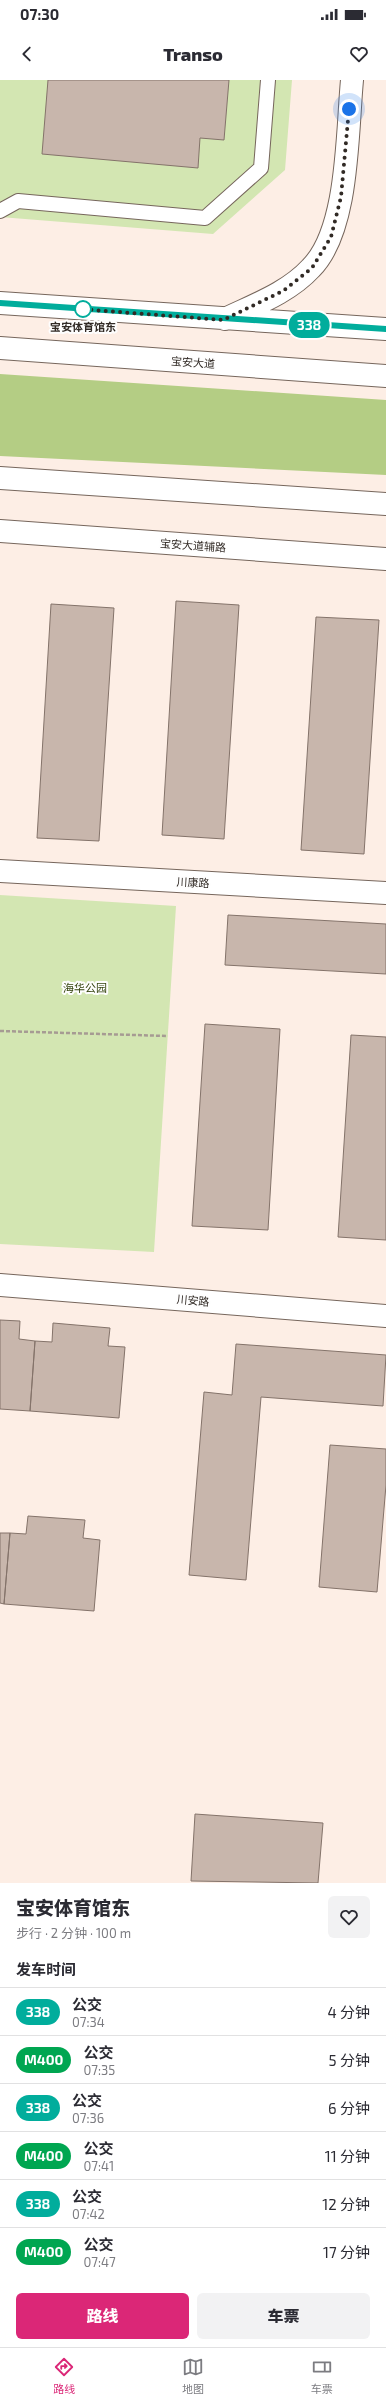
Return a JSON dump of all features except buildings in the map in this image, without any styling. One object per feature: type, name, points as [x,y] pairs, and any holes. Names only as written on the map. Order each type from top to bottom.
[{"type":"main road","points":[[223,320],[283,291],[312,268],[331,237],[341,197],[352,80]]},
{"type":"main road","points":[[0,303],[223,320],[386,329]]},
{"type":"main road","name":"宝安大道","points":[[0,348],[386,376]]},
{"type":"main road","points":[[0,478],[386,504]]},
{"type":"main road","name":"宝安大道辅路","points":[[0,531],[386,559]]},
{"type":"main road","name":"川康路","points":[[0,871],[386,893]]},
{"type":"main road","name":"川安路","points":[[0,1285],[386,1316]]},
{"type":"lane","points":[[0,211],[18,201],[205,218],[261,168],[268,80]]},
{"type":"path","points":[[0,1032],[168,1036]]},
{"type":"green space","points":[[0,80],[292,80],[285,170],[213,234],[0,217]]},
{"type":"green space","points":[[0,374],[386,400],[386,475],[0,456]]},
{"type":"green space","name":"海华公园","points":[[0,895],[176,906],[154,1252],[0,1244]]},
{"type":"bus line","name":"338","points":[[0,303],[223,320],[386,329]]},
{"type":"place","name":"宝安体育馆东","points":[[83,309]]},
{"type":"route","points":[[83,309],[80,309],[223,320],[283,291],[312,268],[331,237],[341,197],[349,109]]}]
